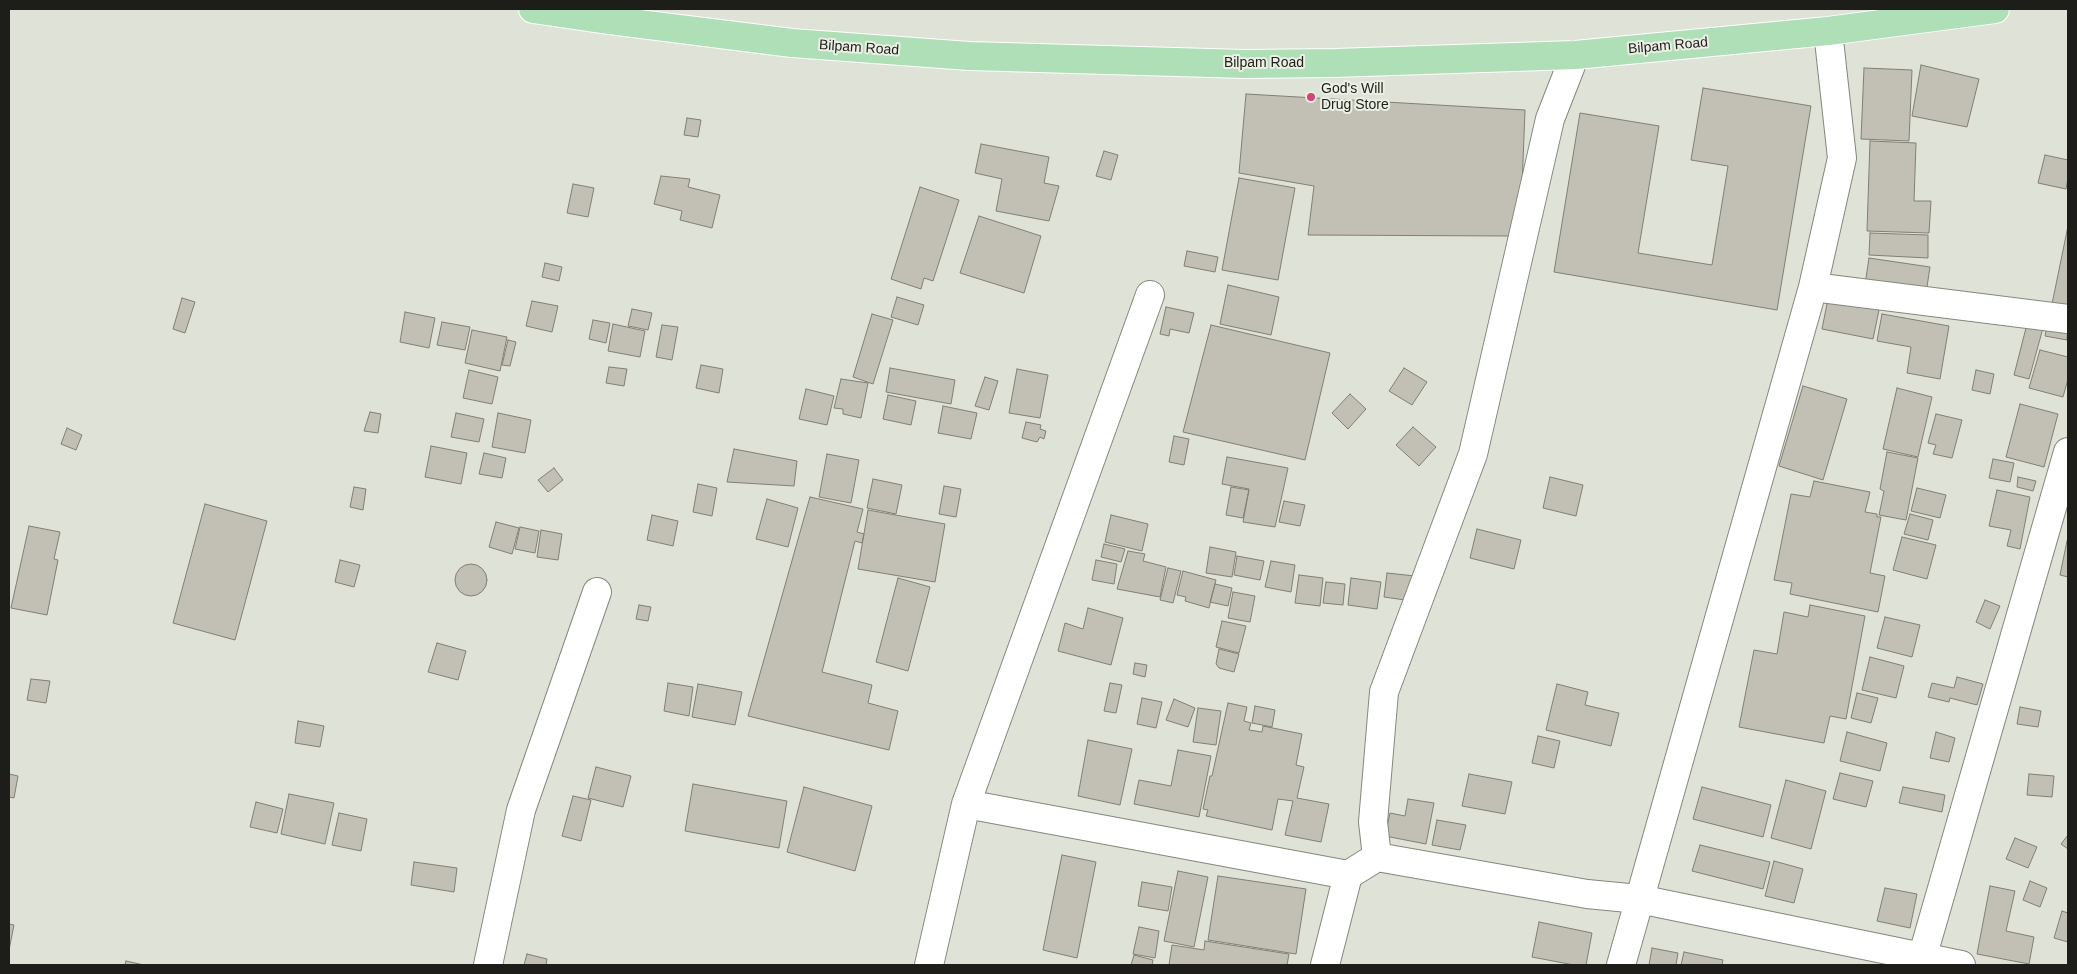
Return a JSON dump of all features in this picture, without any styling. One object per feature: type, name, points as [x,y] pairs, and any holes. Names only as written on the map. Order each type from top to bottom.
[{"type":"main road","name":"Bilpam Road","points":[[533,9],[792,43],[969,56],[1244,64],[1575,55],[1828,31],[1994,9]]},
{"type":"street","points":[[1621,965],[1813,287],[1842,158],[1828,31]]},
{"type":"street","points":[[1377,857],[1372,822],[1384,692],[1473,454],[1550,120],[1575,55]]},
{"type":"street","points":[[1813,287],[2068,319]]},
{"type":"street","points":[[929,965],[966,804],[1150,295]]},
{"type":"street","points":[[1921,962],[2068,452]]},
{"type":"street","points":[[488,965],[521,810],[597,592]]},
{"type":"street","points":[[966,804],[1348,874],[1377,857],[1587,894],[1639,899],[1921,962],[1961,965]]},
{"type":"street","points":[[1325,965],[1348,874]]},
{"type":"building","points":[[1921,65],[1979,79],[1967,127],[1912,116]]},
{"type":"building","points":[[1864,68],[1912,70],[1909,141],[1861,139]]},
{"type":"building","points":[[1703,88],[1811,106],[1777,310],[1554,272],[1580,113],[1659,126],[1638,253],[1712,265],[1728,166],[1691,160]]},
{"type":"building","points":[[1246,94],[1525,110],[1522,187],[1510,236],[1308,235],[1314,186],[1239,173]]},
{"type":"building","points":[[687,118],[701,120],[698,137],[684,135]]},
{"type":"building","points":[[1870,141],[1916,143],[1914,201],[1931,201],[1929,233],[1867,231]]},
{"type":"building","points":[[981,144],[1049,157],[1044,183],[1059,186],[1049,221],[996,211],[1002,179],[975,173]]},
{"type":"building","points":[[1104,151],[1118,155],[1111,180],[1096,176]]},
{"type":"building","points":[[2045,155],[2068,160],[2066,189],[2038,183]]},
{"type":"building","points":[[661,176],[690,179],[688,187],[720,195],[712,228],[680,220],[682,211],[654,204]]},
{"type":"building","points":[[1239,178],[1295,188],[1278,280],[1222,270]]},
{"type":"building","points":[[573,184],[594,188],[588,217],[567,213]]},
{"type":"building","points":[[920,187],[959,200],[933,281],[924,278],[921,289],[891,279]]},
{"type":"building","points":[[979,216],[1041,236],[1024,293],[960,273]]},
{"type":"building","points":[[2068,226],[2068,307],[2052,304]]},
{"type":"building","points":[[1870,233],[1928,235],[1928,258],[1869,255]]},
{"type":"building","points":[[1187,251],[1218,257],[1215,272],[1184,266]]},
{"type":"building","points":[[1869,258],[1930,267],[1925,300],[1864,291]]},
{"type":"building","points":[[545,263],[562,267],[559,281],[542,277]]},
{"type":"building","points":[[1228,285],[1279,297],[1271,335],[1220,324]]},
{"type":"building","points":[[1829,294],[1880,305],[1873,339],[1822,329]]},
{"type":"building","points":[[897,297],[924,305],[918,325],[891,317]]},
{"type":"building","points":[[182,298],[195,302],[185,333],[173,329]]},
{"type":"building","points":[[532,301],[558,306],[552,332],[526,326]]},
{"type":"building","points":[[1166,307],[1194,313],[1189,333],[1170,329],[1169,336],[1160,334]]},
{"type":"building","points":[[632,309],[652,313],[648,330],[628,326]]},
{"type":"building","points":[[405,312],[435,318],[429,348],[400,342]]},
{"type":"building","points":[[872,314],[893,320],[873,384],[853,377]]},
{"type":"building","points":[[1882,314],[1949,326],[1940,379],[1907,373],[1911,347],[1877,341]]},
{"type":"building","points":[[593,320],[610,323],[606,343],[589,339]]},
{"type":"building","points":[[2048,321],[2068,324],[2067,340],[2045,336]]},
{"type":"building","points":[[442,322],[470,327],[465,350],[437,345]]},
{"type":"building","points":[[613,324],[645,331],[640,357],[608,351]]},
{"type":"building","points":[[2027,324],[2043,328],[2029,379],[2014,375]]},
{"type":"building","points":[[662,325],[678,327],[672,360],[656,357]]},
{"type":"building","points":[[1211,325],[1330,353],[1305,460],[1183,432]]},
{"type":"building","points":[[472,330],[507,337],[500,371],[465,363]]},
{"type":"building","points":[[508,340],[516,342],[510,366],[502,365]]},
{"type":"building","points":[[2040,350],[2068,357],[2068,379],[2063,397],[2029,388]]},
{"type":"building","points":[[701,365],[723,369],[719,393],[696,388]]},
{"type":"building","points":[[609,367],[627,369],[624,386],[606,383]]},
{"type":"building","points":[[890,368],[955,380],[951,404],[886,392]]},
{"type":"building","points":[[1404,368],[1427,382],[1412,405],[1389,391]]},
{"type":"building","points":[[1017,369],[1048,375],[1040,418],[1009,413]]},
{"type":"building","points":[[469,370],[498,377],[492,404],[463,398]]},
{"type":"building","points":[[1976,370],[1994,374],[1990,394],[1972,390]]},
{"type":"building","points":[[985,377],[998,381],[989,410],[975,406]]},
{"type":"building","points":[[841,379],[868,383],[861,418],[843,414],[843,409],[834,408]]},
{"type":"building","points":[[1803,386],[1847,399],[1823,480],[1779,466]]},
{"type":"building","points":[[1897,388],[1932,397],[1918,457],[1883,449]]},
{"type":"building","points":[[806,389],[834,396],[827,425],[799,419]]},
{"type":"building","points":[[1350,394],[1366,409],[1348,429],[1332,413]]},
{"type":"building","points":[[888,395],[916,401],[911,425],[883,419]]},
{"type":"building","points":[[2020,404],[2058,414],[2044,467],[2006,457]]},
{"type":"building","points":[[943,406],[977,413],[971,439],[938,433]]},
{"type":"building","points":[[370,412],[381,414],[378,433],[364,431]]},
{"type":"building","points":[[456,413],[484,419],[479,442],[451,437]]},
{"type":"building","points":[[498,413],[531,420],[525,453],[492,447]]},
{"type":"building","points":[[1936,414],[1962,420],[1952,458],[1933,454],[1936,445],[1928,443]]},
{"type":"building","points":[[1026,422],[1041,425],[1040,429],[1046,431],[1044,439],[1040,437],[1037,442],[1022,438]]},
{"type":"building","points":[[1413,427],[1436,447],[1419,466],[1396,445]]},
{"type":"building","points":[[67,428],[82,435],[76,450],[61,444]]},
{"type":"building","points":[[1174,436],[1189,439],[1184,465],[1169,462]]},
{"type":"building","points":[[431,446],[467,453],[461,484],[425,477]]},
{"type":"building","points":[[734,449],[797,461],[794,486],[727,482]]},
{"type":"building","points":[[1887,452],[1918,458],[1906,520],[1879,515],[1884,491],[1880,489]]},
{"type":"building","points":[[484,453],[506,458],[502,478],[479,474]]},
{"type":"building","points":[[827,454],[859,460],[851,503],[819,497]]},
{"type":"building","points":[[1227,457],[1288,468],[1275,527],[1243,522],[1249,489],[1222,484]]},
{"type":"building","points":[[1993,459],[2014,463],[2010,482],[1989,478]]},
{"type":"building","points":[[554,468],[563,480],[548,492],[538,480]]},
{"type":"building","points":[[1550,477],[1583,485],[1576,516],[1543,508]]},
{"type":"building","points":[[2018,477],[2036,481],[2033,491],[2017,487]]},
{"type":"building","points":[[873,479],[902,485],[896,514],[867,508]]},
{"type":"building","points":[[1814,481],[1870,492],[1865,512],[1877,514],[1877,517],[1881,517],[1870,573],[1885,576],[1878,612],[1790,594],[1792,583],[1774,580],[1791,494],[1810,497]]},
{"type":"building","points":[[698,484],[717,488],[712,516],[693,512]]},
{"type":"building","points":[[944,486],[961,489],[956,517],[939,514]]},
{"type":"building","points":[[354,487],[366,489],[363,510],[350,507]]},
{"type":"building","points":[[1231,487],[1249,490],[1243,518],[1226,515]]},
{"type":"building","points":[[1917,488],[1946,495],[1940,518],[1911,511]]},
{"type":"building","points":[[1997,490],[2030,497],[2020,549],[2007,546],[2011,530],[1989,526]]},
{"type":"building","points":[[810,497],[863,509],[857,532],[864,534],[862,543],[855,541],[822,672],[872,685],[868,703],[898,711],[889,750],[748,716]]},
{"type":"building","points":[[767,499],[798,508],[788,547],[756,539]]},
{"type":"building","points":[[1284,501],[1305,505],[1300,526],[1279,522]]},
{"type":"building","points":[[205,504],[267,521],[235,640],[173,623]]},
{"type":"building","points":[[868,510],[945,524],[935,582],[858,569]]},
{"type":"building","points":[[1910,514],[1933,520],[1928,540],[1904,534]]},
{"type":"building","points":[[652,515],[678,521],[673,546],[647,540]]},
{"type":"building","points":[[1111,515],[1148,524],[1142,551],[1105,542]]},
{"type":"building","points":[[496,522],[519,528],[512,554],[489,547]]},
{"type":"building","points":[[29,526],[60,532],[54,559],[58,560],[47,615],[11,608]]},
{"type":"building","points":[[520,527],[539,531],[535,553],[515,549]]},
{"type":"building","points":[[1477,529],[1521,540],[1514,569],[1470,558]]},
{"type":"building","points":[[541,530],[562,534],[558,560],[537,557]]},
{"type":"building","points":[[1902,537],[1936,545],[1927,579],[1893,570]]},
{"type":"building","points":[[2068,541],[2068,577],[2060,575]]},
{"type":"building","points":[[1104,544],[1125,549],[1121,562],[1101,557]]},
{"type":"building","points":[[1210,547],[1236,552],[1232,577],[1206,573]]},
{"type":"building","points":[[1128,551],[1145,554],[1143,561],[1166,567],[1160,597],[1117,589]]},
{"type":"building","points":[[1237,556],[1264,561],[1260,580],[1234,575]]},
{"type":"building","points":[[340,560],[360,565],[354,587],[335,582]]},
{"type":"building","points":[[1096,560],[1117,564],[1114,584],[1092,580]]},
{"type":"building","points":[[1271,561],[1295,565],[1291,592],[1265,587]]},
{"type":"building","points":[[471,564],[483,568],[487,580],[483,592],[471,596],[459,592],[455,580],[459,568]]},
{"type":"building","points":[[1168,568],[1181,571],[1173,603],[1160,600]]},
{"type":"building","points":[[1183,571],[1216,580],[1209,608],[1185,601],[1186,597],[1177,595]]},
{"type":"building","points":[[1387,573],[1415,576],[1412,601],[1384,597]]},
{"type":"building","points":[[1299,575],[1323,578],[1320,606],[1295,603]]},
{"type":"building","points":[[898,578],[930,587],[908,671],[876,662]]},
{"type":"building","points":[[1351,578],[1381,582],[1377,609],[1348,605]]},
{"type":"building","points":[[1326,582],[1345,584],[1343,605],[1323,603]]},
{"type":"building","points":[[1215,584],[1232,588],[1228,606],[1210,602]]},
{"type":"building","points":[[1233,592],[1255,596],[1250,622],[1228,618]]},
{"type":"building","points":[[1985,600],[2000,606],[1990,629],[1976,622]]},
{"type":"building","points":[[639,605],[651,607],[648,621],[636,619]]},
{"type":"building","points":[[1810,605],[1865,616],[1846,719],[1830,716],[1824,743],[1739,727],[1754,650],[1777,654],[1784,612],[1808,617]]},
{"type":"building","points":[[1088,608],[1123,618],[1111,665],[1058,651],[1065,623],[1083,629]]},
{"type":"building","points":[[1885,617],[1920,625],[1912,657],[1877,648]]},
{"type":"building","points":[[1222,621],[1246,626],[1239,653],[1216,647]]},
{"type":"building","points":[[437,643],[466,651],[458,680],[428,672]]},
{"type":"building","points":[[1219,649],[1239,654],[1234,672],[1219,668],[1216,664]]},
{"type":"building","points":[[1870,657],[1904,666],[1896,698],[1862,690]]},
{"type":"building","points":[[1135,663],[1147,665],[1145,677],[1133,674]]},
{"type":"building","points":[[1957,677],[1983,684],[1977,705],[1950,698],[1949,702],[1928,697],[1932,683],[1954,688]]},
{"type":"building","points":[[31,679],[50,681],[46,703],[27,700]]},
{"type":"building","points":[[668,683],[693,687],[689,716],[664,711]]},
{"type":"building","points":[[1110,683],[1122,685],[1116,713],[1104,711]]},
{"type":"building","points":[[698,684],[742,692],[735,725],[692,717]]},
{"type":"building","points":[[1557,684],[1588,692],[1585,705],[1619,713],[1611,746],[1546,730]]},
{"type":"building","points":[[1857,693],[1878,698],[1871,723],[1851,718]]},
{"type":"building","points":[[1142,698],[1162,702],[1156,728],[1137,724]]},
{"type":"building","points":[[1174,699],[1195,708],[1188,727],[1166,720]]},
{"type":"building","points":[[1228,703],[1247,707],[1244,721],[1251,723],[1249,730],[1262,732],[1263,726],[1302,734],[1296,765],[1304,767],[1297,798],[1329,804],[1321,842],[1285,835],[1293,801],[1278,799],[1272,830],[1206,816],[1208,810],[1203,809]]},
{"type":"building","points":[[1255,706],[1275,710],[1272,727],[1252,723]]},
{"type":"building","points":[[2020,707],[2041,711],[2038,727],[2017,724]]},
{"type":"building","points":[[1198,708],[1221,711],[1216,745],[1193,742]]},
{"type":"building","points":[[298,721],[324,726],[320,747],[295,743]]},
{"type":"building","points":[[1847,732],[1887,743],[1880,771],[1840,761]]},
{"type":"building","points":[[1936,732],[1955,738],[1949,762],[1930,758]]},
{"type":"building","points":[[1538,736],[1560,741],[1554,768],[1532,763]]},
{"type":"building","points":[[1088,740],[1132,749],[1120,805],[1078,796]]},
{"type":"building","points":[[1178,750],[1211,756],[1199,817],[1134,804],[1139,780],[1171,786]]},
{"type":"building","points":[[596,767],[631,776],[623,807],[588,798]]},
{"type":"building","points":[[1840,773],[1873,781],[1866,807],[1833,799]]},
{"type":"building","points":[[9,774],[18,776],[14,798],[9,797]]},
{"type":"building","points":[[1469,774],[1512,782],[1505,814],[1462,806]]},
{"type":"building","points":[[2029,774],[2054,776],[2052,797],[2027,795]]},
{"type":"building","points":[[1786,780],[1826,791],[1811,849],[1771,838]]},
{"type":"building","points":[[693,784],[787,801],[779,848],[685,831]]},
{"type":"building","points":[[804,787],[872,806],[855,871],[787,852]]},
{"type":"building","points":[[1702,787],[1771,805],[1763,837],[1693,819]]},
{"type":"building","points":[[1903,787],[1945,795],[1942,812],[1899,803]]},
{"type":"building","points":[[289,794],[334,803],[325,844],[281,834]]},
{"type":"building","points":[[573,796],[591,800],[581,841],[562,836]]},
{"type":"building","points":[[1408,799],[1434,803],[1426,844],[1385,836],[1390,813],[1405,816]]},
{"type":"building","points":[[256,802],[283,809],[277,833],[250,827]]},
{"type":"building","points":[[339,813],[367,819],[361,851],[332,845]]},
{"type":"building","points":[[1437,820],[1466,825],[1460,850],[1432,845]]},
{"type":"building","points":[[2068,835],[2068,849],[2061,844]]},
{"type":"building","points":[[2015,838],[2037,847],[2028,868],[2006,859]]},
{"type":"building","points":[[1700,845],[1770,862],[1763,889],[1692,871]]},
{"type":"building","points":[[1062,855],[1096,862],[1077,958],[1043,950]]},
{"type":"building","points":[[1774,861],[1803,869],[1794,903],[1765,896]]},
{"type":"building","points":[[414,862],[457,868],[454,892],[411,885]]},
{"type":"building","points":[[1178,871],[1208,877],[1194,947],[1164,941]]},
{"type":"building","points":[[1218,876],[1306,889],[1296,954],[1208,940]]},
{"type":"building","points":[[2030,881],[2047,888],[2040,907],[2023,900]]},
{"type":"building","points":[[1142,882],[1172,887],[1168,911],[1138,906]]},
{"type":"building","points":[[1990,886],[2015,891],[2006,931],[2034,937],[2029,964],[1977,954]]},
{"type":"building","points":[[1885,888],[1917,894],[1910,928],[1877,921]]},
{"type":"building","points":[[2062,911],[2068,913],[2068,942],[2054,938]]},
{"type":"building","points":[[1539,922],[1592,933],[1586,965],[1574,965],[1532,957]]},
{"type":"building","points":[[9,924],[14,925],[9,950]]},
{"type":"building","points":[[1139,927],[1159,931],[1155,958],[1133,954]]},
{"type":"building","points":[[1205,941],[1289,954],[1287,965],[1169,965],[1172,945],[1204,950]]},
{"type":"building","points":[[1652,948],[1678,953],[1676,965],[1649,965]]},
{"type":"building","points":[[1684,952],[1723,960],[1722,965],[1681,965]]},
{"type":"building","points":[[527,954],[547,959],[546,965],[524,965]]},
{"type":"building","points":[[1134,955],[1153,960],[1152,965],[1131,965]]},
{"type":"building","points":[[126,961],[144,965],[125,965]]},
{"type":"place","name":"God's Will Drug Store","points":[[1311,97]]}]
